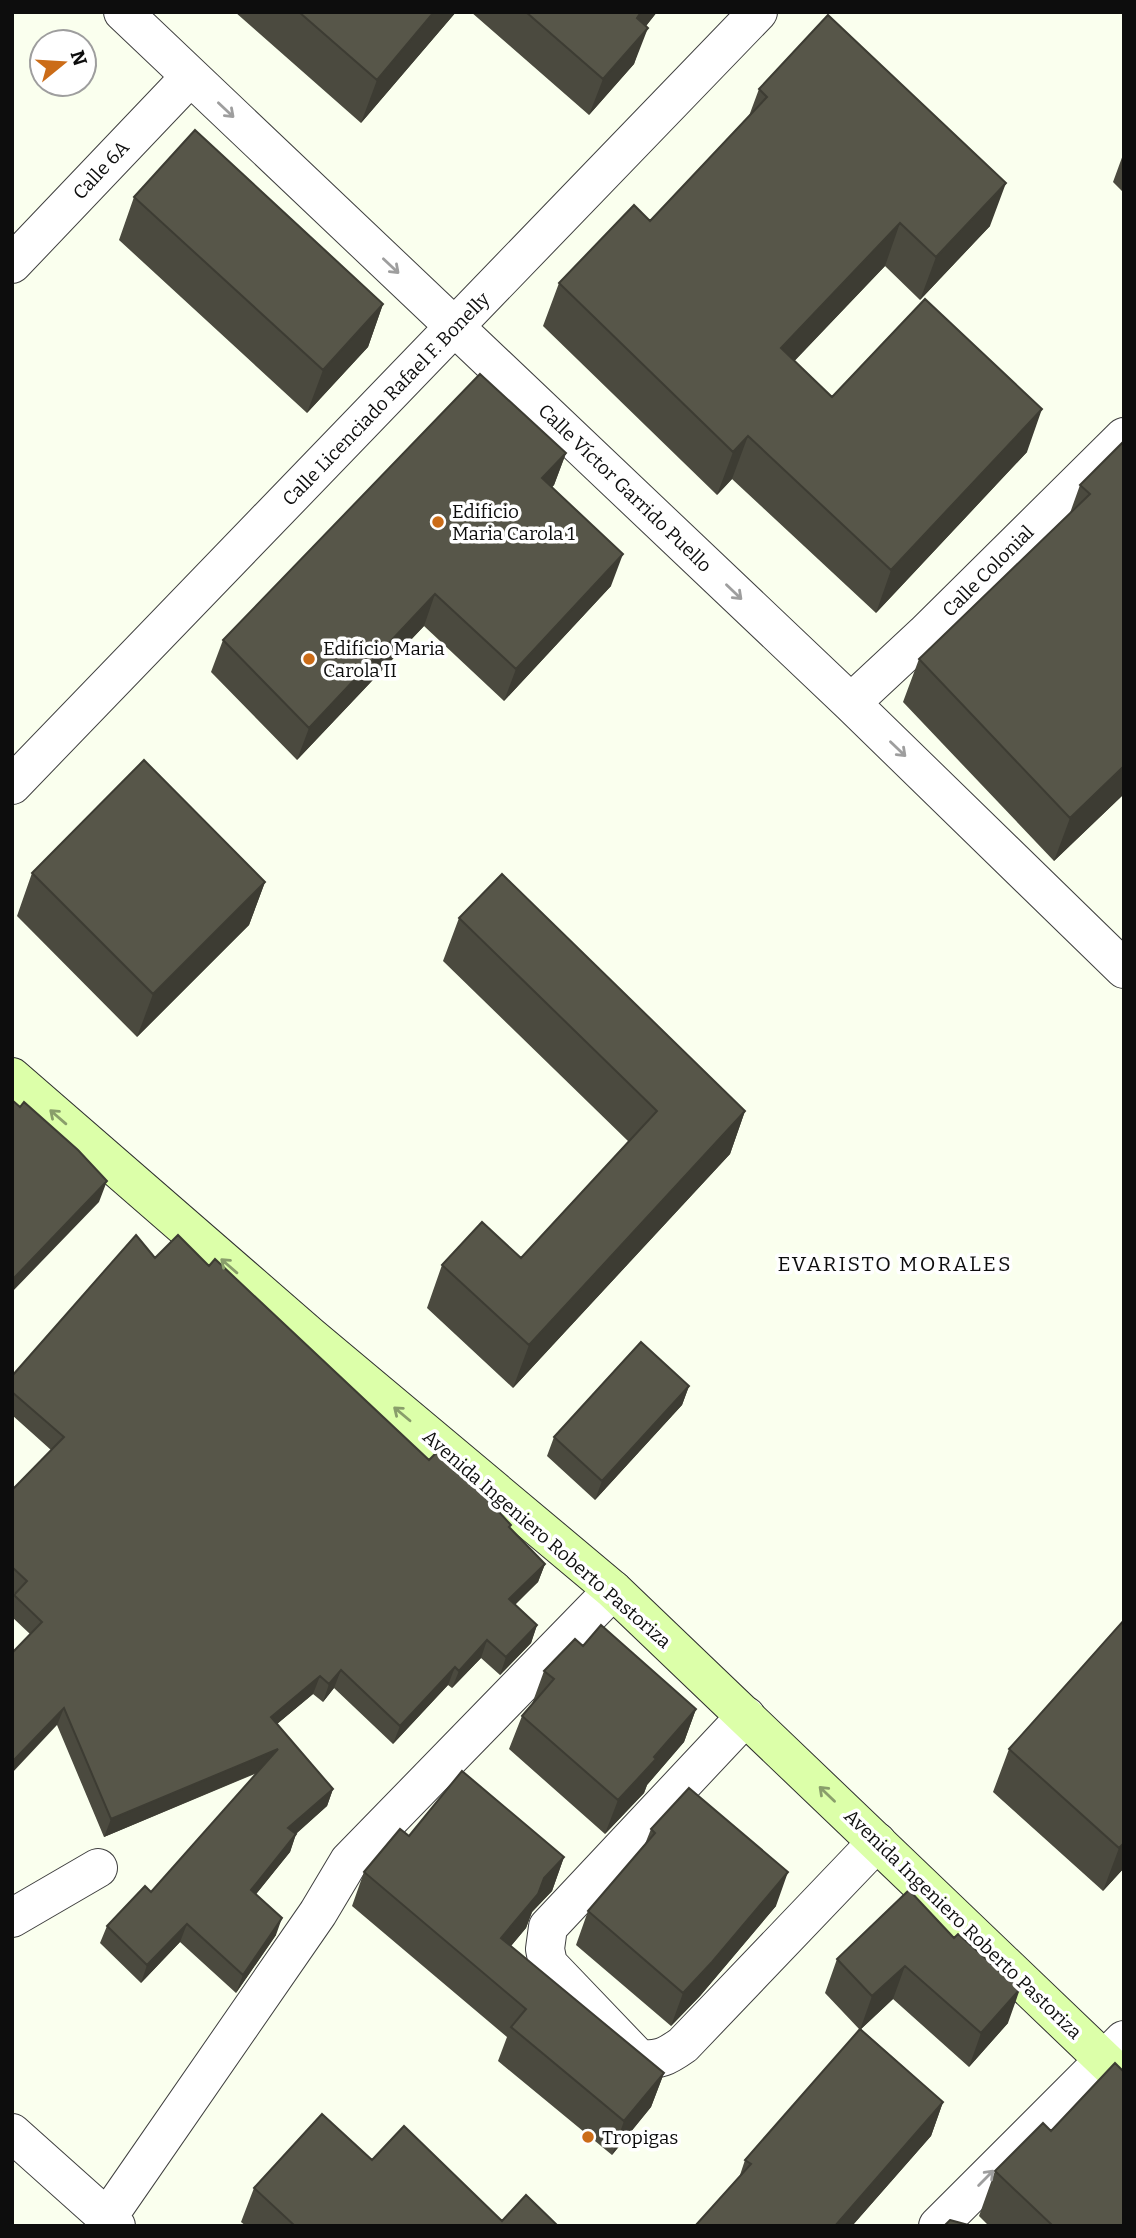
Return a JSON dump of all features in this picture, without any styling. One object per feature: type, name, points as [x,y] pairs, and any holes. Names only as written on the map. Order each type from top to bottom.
[{"type":"street","name":"Calle Víctor Garrido Puello","points":[[123,12],[851,703],[1124,969]]},
{"type":"street","name":"Calle Licenciado Rafael F. Bonelly","points":[[12,785],[758,12]]},
{"type":"street","name":"Calle 6A","points":[[12,264],[190,77]]},
{"type":"street","name":"Calle Colonial","points":[[851,703],[1124,437]]},
{"type":"street","name":"Avenida Ingeniero Roberto Pastoriza","points":[[12,1077],[310,1336],[613,1590],[877,1842],[1117,2060]]},
{"type":"street","points":[[12,2133],[111,2222],[318,1913],[349,1861],[613,1590]]},
{"type":"street","points":[[746,1716],[548,1927],[545,1949],[548,1964],[639,2059],[656,2060],[670,2055],[684,2045],[877,1842]]},
{"type":"street","points":[[12,1918],[98,1868]]},
{"type":"street","points":[[938,2226],[1117,2060]]},
{"type":"building","points":[[299,12],[434,12],[377,80]]},
{"type":"building","points":[[526,12],[641,12],[637,18],[648,28],[603,79]]},
{"type":"building","points":[[828,15],[1006,183],[936,257],[900,223],[781,348],[832,397],[925,299],[1042,409],[891,570],[748,436],[733,452],[559,283],[634,205],[650,221],[767,97],[759,89]]},
{"type":"building","points":[[195,130],[383,304],[323,370],[134,197]]},
{"type":"building","points":[[480,374],[566,453],[542,478],[623,554],[516,669],[435,594],[309,728],[223,640]]},
{"type":"building","points":[[1124,441],[1124,766],[1070,818],[919,659],[1090,494],[1080,485]]},
{"type":"building","points":[[144,760],[265,882],[153,994],[32,873]]},
{"type":"building","points":[[502,874],[745,1111],[529,1345],[442,1265],[482,1222],[521,1258],[657,1111],[459,918]]},
{"type":"building","points":[[12,1100],[20,1107],[24,1102],[78,1150],[107,1181],[12,1280]]},
{"type":"building","points":[[136,1235],[155,1258],[178,1235],[209,1266],[215,1259],[429,1460],[439,1450],[468,1478],[511,1525],[509,1527],[545,1564],[509,1599],[537,1625],[506,1657],[487,1640],[459,1671],[455,1667],[400,1726],[341,1670],[329,1684],[320,1676],[271,1717],[333,1789],[288,1828],[296,1834],[251,1890],[282,1918],[243,1975],[187,1924],[147,1965],[107,1926],[145,1886],[151,1892],[278,1749],[111,1819],[64,1708],[12,1762],[12,1653],[42,1622],[14,1595],[27,1581],[12,1567],[12,1487],[14,1488],[64,1437],[12,1392],[12,1376]]},
{"type":"building","points":[[641,1342],[689,1386],[602,1481],[554,1437]]},
{"type":"building","points":[[1124,1620],[1124,1843],[1119,1848],[1009,1749]]},
{"type":"building","points":[[601,1625],[696,1709],[654,1757],[656,1759],[618,1800],[522,1716],[554,1679],[544,1671],[575,1639],[583,1646]]},
{"type":"building","points":[[462,1771],[564,1857],[544,1878],[538,1894],[501,1938],[664,2073],[624,2121],[511,2027],[526,2009],[364,1872],[400,1829],[409,1836]]},
{"type":"building","points":[[689,1788],[788,1872],[683,1993],[588,1911],[655,1833],[651,1829]]},
{"type":"building","points":[[909,1890],[954,1938],[958,1934],[1020,1989],[981,2033],[905,1966],[872,1996],[837,1959]]},
{"type":"building","points":[[860,2029],[943,2102],[835,2226],[695,2226],[751,2164],[745,2160]]},
{"type":"building","points":[[1115,2063],[1124,2072],[1124,2226],[1053,2226],[995,2171],[1043,2123],[1051,2131]]},
{"type":"building","points":[[322,2114],[372,2160],[404,2126],[502,2221],[526,2195],[558,2226],[295,2226],[254,2188]]},
{"type":"building","points":[[950,2220],[972,2226],[944,2226]]},
{"type":"place","name":"Edificio Maria Carola 1","points":[[438,522]]},
{"type":"place","name":"Edificio Maria Carola II","points":[[309,659]]},
{"type":"place","name":"Tropigas","points":[[588,2137]]},
{"type":"district","name":"EVARISTO MORALES","points":[[895,1264]]}]
